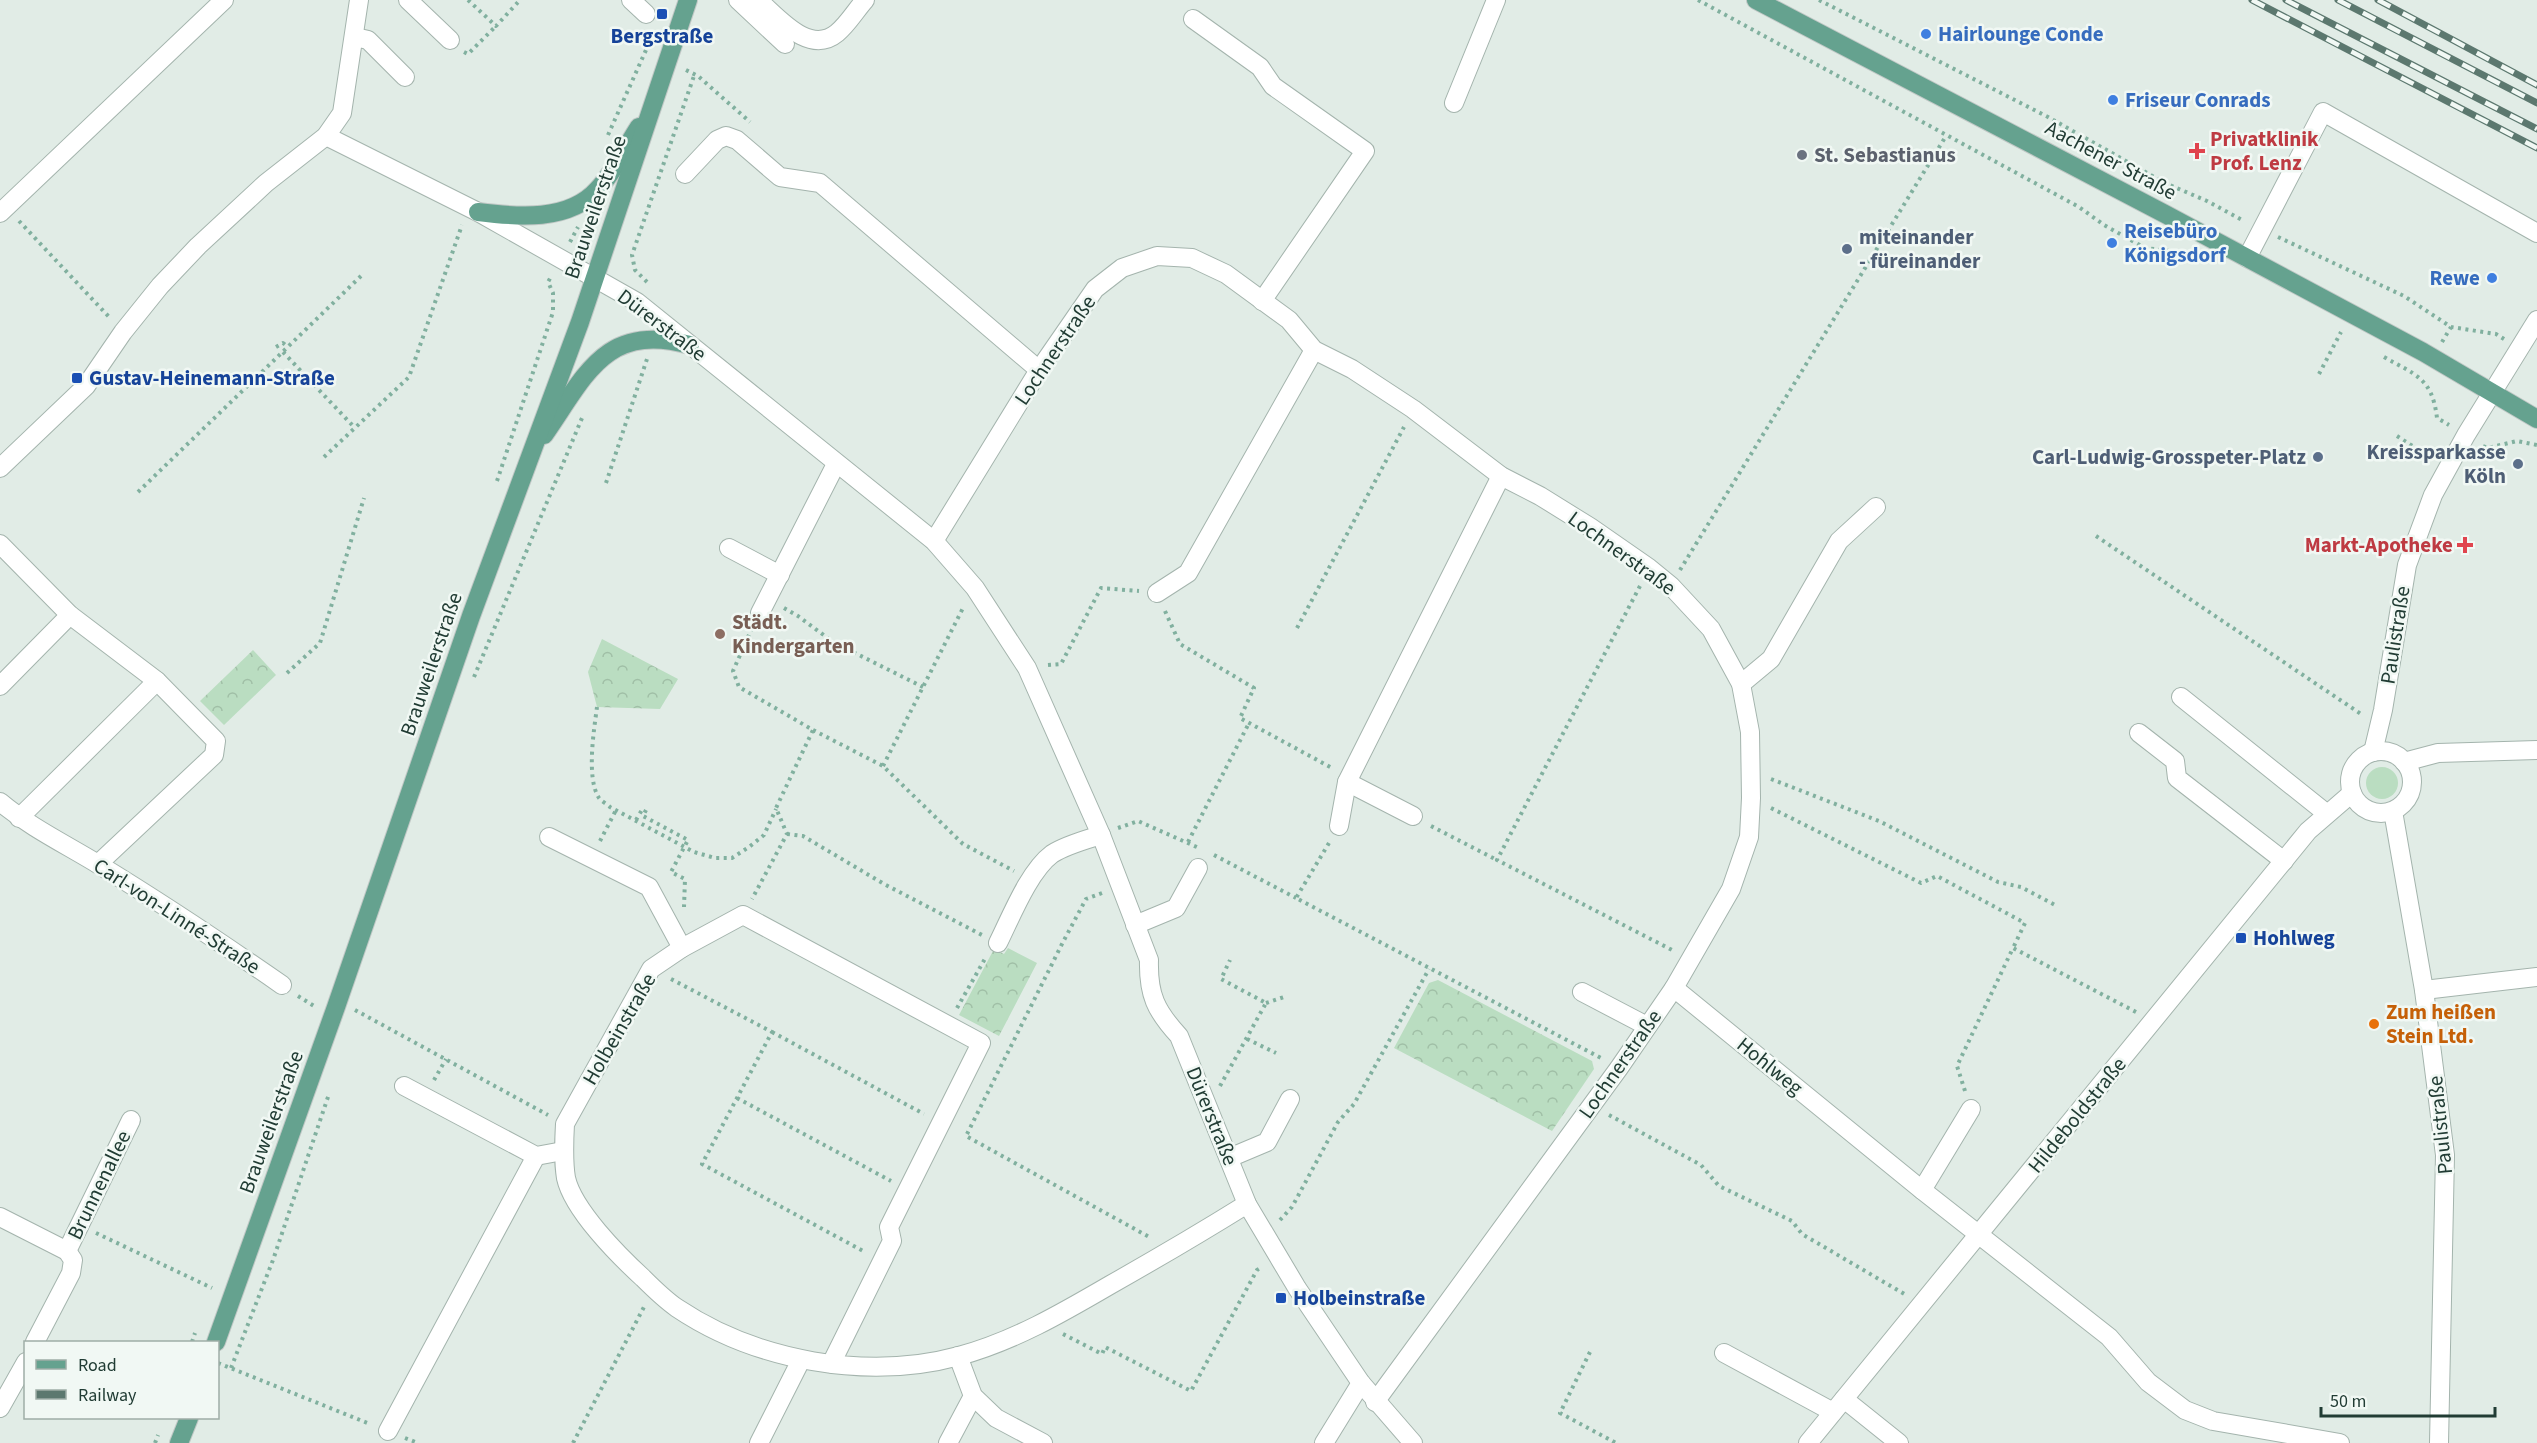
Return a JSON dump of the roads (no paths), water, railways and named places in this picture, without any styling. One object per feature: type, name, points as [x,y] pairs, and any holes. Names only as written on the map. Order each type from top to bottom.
[{"type":"main road","name":"Brauweilerstraße","points":[[216,1341],[336,1007],[471,616],[595,277],[669,63],[688,0]]},
{"type":"main road","name":"Aachener Straße","points":[[1756,0],[2423,352],[2537,419]]},
{"type":"main road","points":[[475,211],[535,216],[575,205],[598,190],[654,105]]},
{"type":"main road","points":[[529,456],[591,368],[616,346],[655,338],[690,345]]},
{"type":"main road","points":[[179,1443],[189,1419]]},
{"type":"street","points":[[3,210],[224,0]]},
{"type":"street","points":[[0,468],[86,386],[123,332],[160,286],[198,246],[266,183],[326,136],[342,113],[359,0]]},
{"type":"street","points":[[408,0],[450,40]]},
{"type":"street","points":[[631,0],[651,18]]},
{"type":"street","points":[[738,0],[784,44]]},
{"type":"street","points":[[758,0],[793,31],[814,40],[826,39],[838,32],[865,0]]},
{"type":"street","points":[[1454,103],[1496,0]]},
{"type":"street","points":[[1193,19],[1260,67],[1273,86],[1365,151],[1262,301]]},
{"type":"street","points":[[355,37],[368,40],[405,77]]},
{"type":"street","points":[[2247,258],[2323,112],[2537,233]]},
{"type":"street","name":"Dürerstraße","points":[[326,136],[475,211],[637,302],[934,541],[975,588],[1027,668],[1101,835],[1119,887],[1149,960],[1148,982],[1161,1016],[1179,1036],[1247,1204],[1278,1257],[1361,1383],[1375,1402],[1413,1443]]},
{"type":"street","points":[[685,174],[717,140],[726,136],[737,140],[780,177],[820,183],[1039,370]]},
{"type":"street","name":"Lochnerstraße","points":[[934,541],[1039,370],[1095,289],[1122,268],[1157,256],[1192,258],[1226,274],[1289,320],[1314,350],[1352,369],[1413,409],[1501,476],[1590,526],[1649,568],[1671,586],[1711,629],[1741,684],[1750,732],[1751,798],[1749,837],[1731,889],[1674,988],[1619,1068],[1375,1402]]},
{"type":"street","name":"Paulistraße","points":[[2373,752],[2407,565],[2433,495],[2466,435],[2537,320]]},
{"type":"street","points":[[1157,593],[1188,573],[1314,350]]},
{"type":"street","points":[[764,606],[836,464]]},
{"type":"street","points":[[1339,826],[1347,782],[1501,476]]},
{"type":"street","points":[[1741,684],[1772,659],[1839,541],[1876,507]]},
{"type":"street","points":[[0,544],[70,615],[157,681],[216,741],[214,755],[98,864]]},
{"type":"street","points":[[729,548],[780,575]]},
{"type":"street","points":[[0,686],[70,615]]},
{"type":"street","points":[[19,818],[157,681]]},
{"type":"street","points":[[2181,697],[2326,813]]},
{"type":"street","points":[[2139,732],[2175,761],[2177,778],[2284,861]]},
{"type":"street","points":[[2404,762],[2438,753],[2537,750]]},
{"type":"street","points":[[2373,752],[2390,753],[2404,762],[2410,770],[2411,789],[2401,806],[2392,811],[2373,812],[2357,801],[2352,793],[2352,773],[2364,756],[2373,752]]},
{"type":"street","points":[[1347,782],[1413,816]]},
{"type":"street","name":"Hildeboldstraße","points":[[1808,1443],[2284,861],[2326,813],[2352,793]]},
{"type":"street","name":"Carl-von-Linné-Straße","points":[[0,802],[19,818],[98,864],[211,936],[282,985]]},
{"type":"street","name":"Paulistraße","points":[[2392,811],[2424,990],[2445,1155],[2439,1443]]},
{"type":"street","points":[[996,942],[1031,880],[1052,855],[1101,835]]},
{"type":"street","points":[[549,837],[649,887],[681,948]]},
{"type":"street","points":[[1135,925],[1176,908],[1198,868]]},
{"type":"street","name":"Holbeinstraße","points":[[831,1364],[892,1241],[889,1227],[981,1042],[744,915],[681,948],[651,969],[565,1124],[563,1151],[567,1180],[584,1213],[613,1250],[676,1308],[718,1330],[760,1348],[801,1360],[831,1364],[890,1367],[958,1356],[1016,1336],[1052,1318],[1172,1250],[1247,1204]]},
{"type":"street","points":[[2424,990],[2537,977]]},
{"type":"street","name":"Hohlweg","points":[[1674,988],[1922,1190],[2109,1337],[2148,1382],[2185,1410],[2213,1421],[2340,1443]]},
{"type":"street","points":[[1582,992],[1647,1026]]},
{"type":"street","points":[[404,1086],[536,1156],[563,1151]]},
{"type":"street","points":[[1229,1158],[1267,1142],[1290,1099]]},
{"type":"street","points":[[1922,1190],[1971,1108]]},
{"type":"street","name":"Brunnenallee","points":[[67,1251],[131,1120]]},
{"type":"street","points":[[388,1431],[536,1156]]},
{"type":"street","name":"Brunnenallee","points":[[0,1217],[67,1251],[73,1260],[71,1273],[37,1341]]},
{"type":"street","points":[[1724,1353],[1838,1406],[1899,1443]]},
{"type":"street","points":[[958,1356],[973,1396],[996,1418],[1043,1443]]},
{"type":"street","points":[[759,1443],[801,1360]]},
{"type":"street","points":[[0,1408],[24,1366]]},
{"type":"street","points":[[1324,1443],[1361,1383]]},
{"type":"street","points":[[948,1443],[973,1396]]},
{"type":"railway","points":[[2252,0],[2537,148]]},
{"type":"railway","points":[[2286,0],[2537,129]]},
{"type":"railway","points":[[2338,0],[2537,103]]},
{"type":"railway","points":[[2378,0],[2537,85]]},
{"type":"place","name":"Bergstraße","points":[[662,14]]},
{"type":"place","name":"Hairlounge Conde","points":[[1926,34]]},
{"type":"place","name":"Friseur Conrads","points":[[2113,100]]},
{"type":"place","name":"Privatklinik Prof. Lenz","points":[[2197,151]]},
{"type":"place","name":"St. Sebastianus","points":[[1802,155]]},
{"type":"place","name":"Reisebüro Königsdorf","points":[[2112,243]]},
{"type":"place","name":"miteinander - füreinander","points":[[1847,249]]},
{"type":"place","name":"Rewe","points":[[2492,278]]},
{"type":"place","name":"Gustav-Heinemann-Straße","points":[[77,378]]},
{"type":"place","name":"Carl-Ludwig-Grosspeter-Platz","points":[[2318,457]]},
{"type":"place","name":"Kreissparkasse Köln","points":[[2518,464]]},
{"type":"place","name":"Markt-Apotheke","points":[[2465,545]]},
{"type":"place","name":"Städt. Kindergarten","points":[[720,634]]},
{"type":"place","name":"Hohlweg","points":[[2241,938]]},
{"type":"place","name":"Zum heißen Stein Ltd.","points":[[2374,1024]]},
{"type":"place","name":"Holbeinstraße","points":[[1281,1298]]}]
